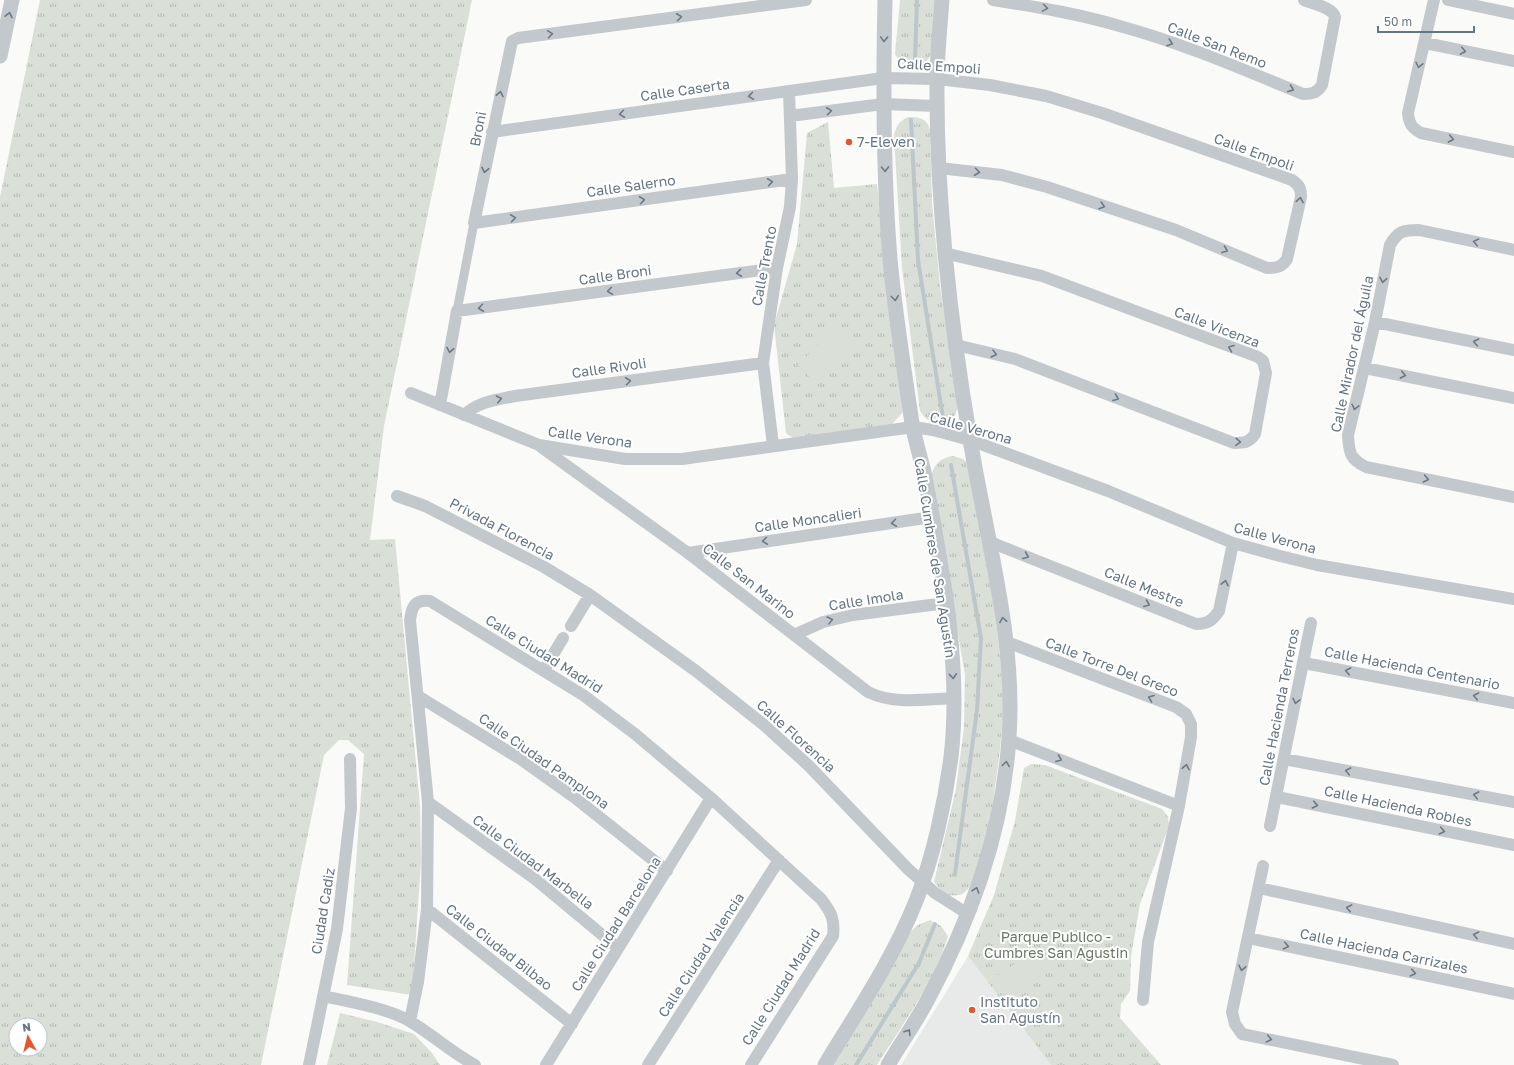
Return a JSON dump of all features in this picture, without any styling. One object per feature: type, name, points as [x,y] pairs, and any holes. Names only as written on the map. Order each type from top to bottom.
[{"type":"street","points":[[0,56],[12,0]]},
{"type":"street","name":"Broni","points":[[474,223],[512,41],[518,38],[806,0]]},
{"type":"street","name":"Calle Cumbres de San Agustín","points":[[825,1065],[876,983],[906,924],[923,883],[935,838],[950,757],[955,698],[946,603],[932,517],[913,428],[890,261],[885,176],[883,78],[885,0]]},
{"type":"street","points":[[888,1065],[927,1002],[968,914],[994,833],[1009,740],[1010,717],[1007,642],[990,542],[970,440],[944,253],[938,168],[937,106],[937,79],[942,0]]},
{"type":"street","name":"Calle San Remo","points":[[993,0],[1059,10],[1124,27],[1198,52],[1303,94],[1311,94],[1318,92],[1322,85],[1335,17],[1334,13],[1330,10],[1304,0]]},
{"type":"street","points":[[1434,0],[1408,113],[1409,122],[1413,129],[1421,133],[1514,152]]},
{"type":"street","points":[[1448,0],[1514,14]]},
{"type":"street","points":[[1424,43],[1514,61]]},
{"type":"street","name":"Calle Empoli","points":[[883,78],[937,79],[997,86],[1046,96],[1102,113],[1292,180],[1298,184],[1302,190],[1302,197],[1287,259],[1283,265],[1276,268],[1267,268],[1176,230],[1047,187],[1002,175],[938,168]]},
{"type":"street","name":"Calle Caserta","points":[[492,132],[883,78]]},
{"type":"street","name":"Calle Trento","points":[[773,445],[762,363],[777,268],[790,207],[792,178],[789,91]]},
{"type":"street","points":[[790,116],[884,104],[902,103],[937,106]]},
{"type":"street","name":"Calle Salerno","points":[[474,223],[792,178]]},
{"type":"street","points":[[440,405],[474,223]]},
{"type":"street","name":"Calle Mirador del Águila","points":[[1514,250],[1419,230],[1405,230],[1395,236],[1390,245],[1365,368],[1348,435],[1349,450],[1355,461],[1366,467],[1514,496]]},
{"type":"street","name":"Calle Vicenza","points":[[944,253],[1042,276],[1258,357],[1263,361],[1266,372],[1254,434],[1250,441],[1234,443],[1015,359],[956,345]]},
{"type":"street","name":"Calle Broni","points":[[457,311],[777,268]]},
{"type":"street","points":[[1375,322],[1514,350]]},
{"type":"street","name":"Calle Rivoli","points":[[464,415],[474,406],[485,402],[515,396],[762,363]]},
{"type":"street","points":[[1365,368],[1514,398]]},
{"type":"street","name":"Calle Verona","points":[[411,393],[539,445],[625,459],[682,459],[773,445],[913,428],[933,430],[970,440],[1108,491],[1233,543],[1316,565],[1514,599]]},
{"type":"street","name":"Calle San Marino","points":[[539,445],[688,553],[851,681],[880,698],[896,700],[955,698]]},
{"type":"street","name":"Privada Florencia","points":[[397,496],[426,506],[544,567],[590,595]]},
{"type":"street","name":"Calle Moncalieri","points":[[688,553],[932,517]]},
{"type":"street","name":"Calle Mestre","points":[[990,542],[1196,624],[1206,624],[1213,620],[1219,611],[1233,543]]},
{"type":"street","points":[[571,626],[590,595]]},
{"type":"street","name":"Calle Florencia","points":[[590,595],[696,671],[764,725],[809,766],[923,883],[935,893],[968,914]]},
{"type":"street","name":"Calle Ciudad Madrid","points":[[410,1021],[418,982],[427,909],[428,802],[410,620],[411,609],[416,602],[421,600],[430,601],[544,670],[583,695],[635,734],[711,798],[779,860],[821,900],[834,917],[832,936],[751,1065]]},
{"type":"street","name":"Calle Imola","points":[[794,635],[823,622],[853,615],[946,603]]},
{"type":"street","name":"Calle Hacienda Terreros","points":[[1270,826],[1311,623]]},
{"type":"street","points":[[544,670],[563,638]]},
{"type":"street","name":"Calle Torre Del Greco","points":[[1007,642],[1176,707],[1186,714],[1191,724],[1191,737],[1179,806],[1148,942],[1143,1000]]},
{"type":"street","name":"Calle Hacienda Centenario","points":[[1304,663],[1514,703]]},
{"type":"street","name":"Calle Ciudad Pamplona","points":[[418,696],[522,760],[574,797],[667,871]]},
{"type":"street","points":[[1009,740],[1179,806]]},
{"type":"street","name":"Ciudad Cadiz","points":[[309,1065],[337,929],[351,808],[350,759]]},
{"type":"street","name":"Calle Hacienda Robles","points":[[1284,759],[1514,802]]},
{"type":"street","name":"Calle Hacienda Robles","points":[[1277,797],[1514,846]]},
{"type":"street","name":"Calle Ciudad Barcelona","points":[[546,1065],[711,798]]},
{"type":"street","name":"Calle Ciudad Marbella","points":[[428,802],[535,879],[618,948]]},
{"type":"street","name":"Calle Ciudad Valencia","points":[[648,1065],[779,860]]},
{"type":"street","points":[[1263,866],[1232,1012],[1235,1024],[1242,1034],[1393,1065]]},
{"type":"street","points":[[1259,888],[1514,944]]},
{"type":"street","name":"Calle Ciudad Bilbao","points":[[427,909],[572,1024]]},
{"type":"street","name":"Calle Hacienda Carrizales","points":[[1248,938],[1514,994]]},
{"type":"street","points":[[323,996],[378,1009],[410,1021],[438,1042],[475,1065]]},
{"type":"shaded area","name":"Instituto San Agustín","points":[[968,956],[1051,1065],[901,1065]]},
{"type":"green space","points":[[40,0],[472,0],[384,426],[370,540],[395,539],[420,806],[421,861],[412,995],[347,985],[364,754],[348,740],[339,740],[324,755],[261,1065],[0,1065],[0,197]]},
{"type":"green space","points":[[900,0],[936,0],[933,51],[924,66],[915,68],[907,67],[895,54]]},
{"type":"green space","points":[[908,117],[922,119],[927,123],[930,130],[932,203],[940,286],[959,405],[953,420],[943,423],[931,422],[923,416],[920,411],[902,268],[894,136],[898,125]]},
{"type":"green space","points":[[828,122],[834,188],[877,184],[891,321],[903,412],[892,424],[794,439],[786,433],[774,325],[797,244],[807,133]]},
{"type":"green space","points":[[835,327],[856,346],[817,385],[798,365]]},
{"type":"green space","points":[[953,456],[963,459],[969,464],[997,626],[1003,694],[1002,734],[991,815],[984,843],[970,886],[963,893],[958,895],[944,893],[934,882],[956,789],[964,727],[965,675],[931,477],[938,462],[944,458]]},
{"type":"green space","name":"Parque Publico - Cumbres San Agustin","points":[[1031,764],[1045,765],[1162,809],[1168,817],[1169,826],[1140,904],[1131,956],[1130,991],[1121,1004],[1120,1018],[1161,1065],[1051,1065],[968,956],[994,895],[1015,821],[1024,768]]},
{"type":"green space","points":[[930,920],[941,926],[948,936],[942,953],[935,970],[917,1002],[877,1065],[834,1065],[911,931],[918,925]]},
{"type":"green space","points":[[1033,952],[1044,970],[1006,995],[995,977]]},
{"type":"green space","points":[[340,1013],[377,1022],[414,1034],[432,1053],[440,1065],[327,1065]]},
{"type":"waterway","points":[[915,60],[917,0]]},
{"type":"waterway","points":[[911,120],[918,260],[943,418]]},
{"type":"waterway","points":[[951,465],[981,638],[977,710],[955,874]]},
{"type":"waterway","points":[[856,1065],[919,963],[935,924]]},
{"type":"place","name":"7-Eleven","points":[[849,142]]},
{"type":"place","name":"Instituto San Agustín","points":[[972,1010]]}]
